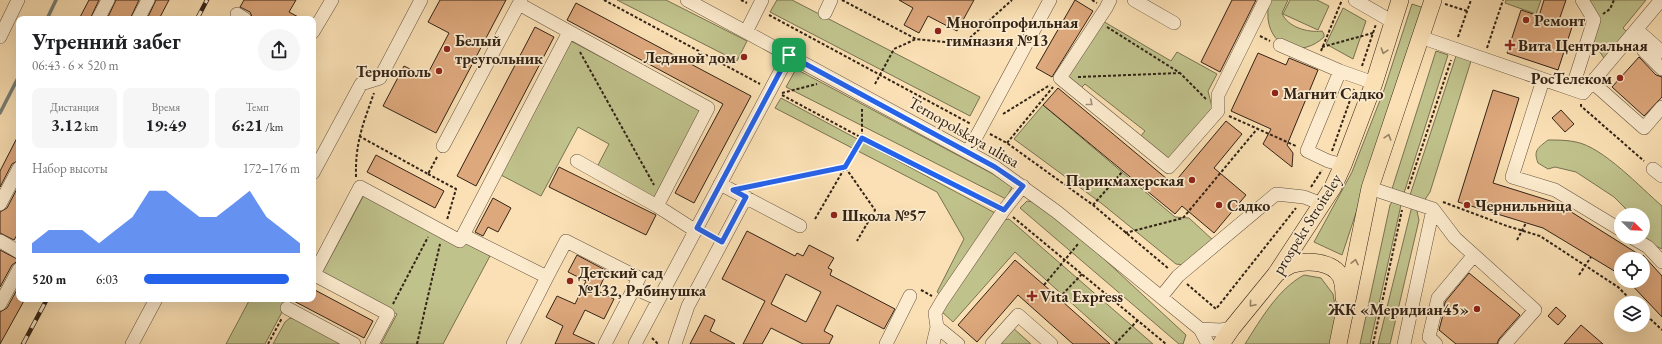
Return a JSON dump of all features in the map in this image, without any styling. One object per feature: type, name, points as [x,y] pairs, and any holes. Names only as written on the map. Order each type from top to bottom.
[{"type":"main road","name":"prospekt Stroiteley","points":[[1221,344],[1232,328],[1276,274],[1322,204],[1343,165],[1374,83],[1400,0]]},
{"type":"main road","points":[[1338,344],[1370,188],[1433,0]]},
{"type":"main road","points":[[1276,274],[1291,265],[1306,261],[1321,263],[1333,269],[1340,275],[1344,287],[1345,314]]},
{"type":"street","points":[[0,37],[18,0]]},
{"type":"street","points":[[100,16],[108,0]]},
{"type":"street","points":[[140,16],[148,0]]},
{"type":"street","points":[[316,27],[332,0]]},
{"type":"street","points":[[316,167],[360,84],[380,78],[421,0]]},
{"type":"street","name":"Ternopolskaya ulitsa","points":[[687,0],[995,167],[1023,186],[1200,329],[1208,344]]},
{"type":"street","points":[[746,32],[762,0]]},
{"type":"street","points":[[825,12],[831,0]]},
{"type":"street","points":[[968,152],[1050,0]]},
{"type":"street","points":[[1110,0],[1098,21],[1060,78],[1169,167],[1218,110],[1218,95],[1265,0]]},
{"type":"street","points":[[1134,0],[1174,22]]},
{"type":"street","points":[[1355,0],[1394,22]]},
{"type":"street","points":[[1577,91],[1594,20],[1582,0]]},
{"type":"street","points":[[1420,37],[1577,91],[1592,82],[1661,0]]},
{"type":"street","points":[[443,146],[520,2],[569,32],[708,108],[659,202]]},
{"type":"street","points":[[1637,30],[1662,52]]},
{"type":"street","points":[[1637,30],[1644,52],[1662,69]]},
{"type":"street","points":[[316,270],[360,187],[460,241],[569,32]]},
{"type":"street","points":[[1280,45],[1340,72],[1374,83]]},
{"type":"street","points":[[635,344],[789,55]]},
{"type":"street","points":[[1340,72],[1307,151],[1328,161],[1343,165]]},
{"type":"street","points":[[1543,80],[1512,177],[1556,190],[1614,226]]},
{"type":"street","points":[[1592,82],[1644,128],[1662,107]]},
{"type":"street","points":[[577,161],[659,202],[696,231]]},
{"type":"street","points":[[0,204],[16,174]]},
{"type":"street","points":[[720,184],[800,226]]},
{"type":"street","points":[[933,344],[937,327],[935,313],[1004,210],[1023,186]]},
{"type":"street","points":[[1370,188],[1405,199],[1435,204]]},
{"type":"street","points":[[1161,297],[1178,276],[1276,194],[1304,197],[1322,204]]},
{"type":"street","points":[[675,344],[688,306],[746,197]]},
{"type":"street","points":[[1435,204],[1455,238],[1535,310],[1505,344]]},
{"type":"street","points":[[1404,344],[1435,204]]},
{"type":"street","points":[[463,235],[547,277]]},
{"type":"street","points":[[0,241],[16,248]]},
{"type":"street","points":[[513,344],[566,241],[639,278],[605,344]]},
{"type":"street","points":[[1643,244],[1662,262]]},
{"type":"street","points":[[1436,344],[1429,337],[1438,298],[1474,254]]},
{"type":"street","points":[[0,304],[16,275]]},
{"type":"street","points":[[316,275],[388,314],[372,344]]},
{"type":"street","points":[[634,288],[659,299]]},
{"type":"street","points":[[886,344],[910,296]]},
{"type":"street","points":[[132,344],[154,302]]},
{"type":"street","points":[[287,308],[354,344]]},
{"type":"street","points":[[992,344],[1018,316],[1051,344]]},
{"type":"street","points":[[937,327],[958,344]]},
{"type":"street","points":[[1200,329],[1221,330],[1232,328]]},
{"type":"path","points":[[604,0],[771,90]]},
{"type":"path","points":[[842,0],[916,39],[963,44],[1012,0]]},
{"type":"path","points":[[1316,61],[1342,0]]},
{"type":"path","points":[[1433,0],[1467,11]]},
{"type":"path","points":[[1373,344],[1405,199],[1471,0]]},
{"type":"path","points":[[1483,59],[1502,0]]},
{"type":"path","points":[[1594,20],[1610,9],[1614,0]]},
{"type":"path","points":[[1098,21],[1180,73],[1218,110],[1307,151]]},
{"type":"path","points":[[1250,31],[1280,45]]},
{"type":"path","points":[[569,32],[659,202]]},
{"type":"path","points":[[1322,47],[1372,33]]},
{"type":"path","points":[[875,84],[894,49],[916,39]]},
{"type":"path","points":[[360,187],[356,177],[355,156],[359,136],[380,78]]},
{"type":"path","points":[[1007,143],[1060,78]]},
{"type":"path","points":[[835,80],[779,94],[1004,210],[1166,344]]},
{"type":"path","points":[[1577,91],[1581,106],[1658,172]]},
{"type":"path","points":[[815,219],[862,138],[862,108]]},
{"type":"path","points":[[1125,232],[1183,218],[1257,129]]},
{"type":"path","points":[[359,136],[456,189],[438,229],[388,314]]},
{"type":"path","points":[[428,174],[443,146]]},
{"type":"path","points":[[733,190],[845,167]]},
{"type":"path","points":[[845,167],[875,210],[857,242]]},
{"type":"path","points":[[1092,205],[1123,171]]},
{"type":"path","points":[[1435,204],[1540,236],[1618,287],[1627,296]]},
{"type":"path","points":[[1517,240],[1524,230],[1526,223]]},
{"type":"path","points":[[417,344],[438,229]]},
{"type":"path","points":[[1044,285],[1078,244]]},
{"type":"path","points":[[1580,275],[1591,257]]},
{"type":"path","points":[[1059,298],[1082,274]]},
{"type":"path","points":[[268,344],[287,308]]},
{"type":"path","points":[[1650,319],[1662,330]]},
{"type":"path","points":[[1115,344],[1138,320]]},
{"type":"green space","points":[[617,0],[666,0],[747,41],[737,61]]},
{"type":"green space","points":[[777,0],[792,0],[980,97],[970,116],[770,12]]},
{"type":"green space","points":[[1270,0],[1288,0],[1282,13],[1288,22],[1305,30],[1322,31],[1324,37],[1307,47],[1298,48],[1282,44],[1275,38],[1268,19],[1268,7]]},
{"type":"green space","points":[[1290,0],[1317,0],[1329,6],[1318,30],[1283,14]]},
{"type":"green space","points":[[1506,0],[1541,0],[1536,14],[1505,3]]},
{"type":"green space","points":[[1585,0],[1646,0],[1623,28],[1629,34],[1606,61],[1593,42]]},
{"type":"green space","points":[[1412,4],[1424,8],[1342,255],[1314,242],[1352,172],[1384,90]]},
{"type":"green space","points":[[1343,8],[1366,21],[1353,59],[1326,44]]},
{"type":"green space","points":[[1101,20],[1171,61],[1177,52],[1217,74],[1208,91],[1213,111],[1168,163],[1139,138],[1145,131],[1085,84],[1079,90],[1065,78]]},
{"type":"green space","points":[[571,41],[701,110],[654,198],[597,167],[609,144],[578,127],[541,196],[499,174]]},
{"type":"green space","points":[[1436,51],[1448,55],[1404,193],[1392,189]]},
{"type":"green space","points":[[1456,56],[1471,61],[1430,192],[1424,201],[1410,195]]},
{"type":"green space","points":[[796,69],[993,174],[1012,187],[1006,199],[786,87]]},
{"type":"green space","points":[[781,98],[997,214],[942,296],[937,292],[964,239],[937,192],[775,108]]},
{"type":"green space","points":[[1043,105],[1175,217],[1189,218],[1214,241],[1184,265],[1176,264],[1101,203],[1014,139]]},
{"type":"green space","points":[[1548,140],[1566,140],[1587,145],[1621,169],[1662,206],[1662,249],[1650,243],[1650,208],[1625,208],[1614,197],[1576,172],[1555,167],[1548,169],[1538,163],[1536,155],[1537,150]]},
{"type":"green space","points":[[364,195],[464,242],[490,256],[443,344],[381,344],[397,314],[322,273]]},
{"type":"green space","points":[[1027,201],[1034,202],[1076,233],[1186,335],[1183,344],[1179,344],[1020,208]]},
{"type":"green space","points":[[1392,202],[1401,205],[1370,344],[1360,344],[1390,205]]},
{"type":"green space","points":[[1412,206],[1416,207],[1419,220],[1390,344],[1378,344]]},
{"type":"green space","points":[[1009,219],[1153,344],[1117,344],[1015,252],[953,322],[941,311],[999,221]]},
{"type":"green space","points":[[1304,275],[1321,278],[1333,294],[1337,317],[1333,344],[1245,344],[1278,296]]},
{"type":"green space","points":[[248,302],[287,302],[265,344],[226,344]]},
{"type":"green space","points":[[290,318],[301,320],[346,344],[273,344],[285,322]]},
{"type":"green space","points":[[1013,328],[1031,344],[999,344]]},
{"type":"building","points":[[89,0],[99,0],[91,16],[81,16]]},
{"type":"building","points":[[116,0],[139,0],[131,16],[108,16]]},
{"type":"building","points":[[156,0],[169,0],[161,16],[148,16]]},
{"type":"building","points":[[244,0],[296,0],[289,12],[296,16],[252,16],[250,12],[240,7]]},
{"type":"building","points":[[440,0],[506,0],[436,133],[383,106],[404,66],[426,77],[449,33],[428,22]]},
{"type":"building","points":[[899,0],[974,0],[957,31],[928,16],[919,33],[904,25],[913,8]]},
{"type":"building","points":[[1075,0],[1093,11],[1052,77],[1036,68]]},
{"type":"building","points":[[1232,0],[1256,0],[1220,72],[1201,62]]},
{"type":"building","points":[[1544,0],[1566,0],[1558,23],[1572,27],[1558,70],[1507,53],[1521,10],[1539,16]]},
{"type":"building","points":[[576,3],[751,96],[694,203],[675,193],[723,104],[567,20]]},
{"type":"building","points":[[535,27],[554,37],[476,186],[457,176]]},
{"type":"building","points":[[1258,53],[1286,65],[1289,58],[1318,70],[1287,145],[1293,153],[1292,167],[1263,144],[1271,129],[1231,111]]},
{"type":"building","points":[[1639,57],[1656,75],[1662,77],[1662,97],[1644,116],[1612,87]]},
{"type":"building","points":[[1058,88],[1173,184],[1226,121],[1242,134],[1214,168],[1246,195],[1214,233],[1182,206],[1175,214],[1043,105]]},
{"type":"building","points":[[1493,90],[1519,98],[1493,183],[1557,203],[1614,239],[1614,244],[1622,244],[1635,252],[1614,252],[1614,271],[1543,228],[1458,202]]},
{"type":"building","points":[[1561,110],[1574,124],[1565,132],[1552,118]]},
{"type":"building","points":[[16,140],[16,162],[12,164],[0,187],[0,171]]},
{"type":"building","points":[[376,155],[444,191],[435,208],[367,172]]},
{"type":"building","points":[[559,167],[656,215],[646,235],[549,187]]},
{"type":"building","points":[[16,191],[16,237],[14,240],[0,233],[0,212],[7,208]]},
{"type":"building","points":[[493,198],[511,208],[498,232],[488,227],[483,236],[475,232]]},
{"type":"building","points":[[747,231],[795,256],[797,253],[803,256],[809,245],[834,258],[828,268],[832,270],[830,275],[895,309],[884,329],[837,305],[824,331],[833,336],[829,344],[803,344],[771,328],[762,344],[743,344],[765,301],[722,279]],"holes":[[[786,274],[821,292],[806,322],[771,304]]]},
{"type":"building","points":[[0,250],[16,258],[16,262],[12,265],[0,287]]},
{"type":"building","points":[[577,255],[607,271],[598,291],[614,299],[604,319],[585,310],[573,334],[595,344],[555,344],[563,326],[546,317],[557,296],[575,304],[586,281],[568,272]]},
{"type":"building","points":[[1015,260],[1110,344],[1073,344],[1018,295],[977,342],[958,325]]},
{"type":"building","points":[[1650,263],[1662,276],[1662,317],[1650,304],[1650,296],[1642,296],[1635,288],[1650,288]]},
{"type":"building","name":"ЖК «Меридиан45»","points":[[1469,273],[1520,315],[1499,339],[1497,344],[1456,344],[1439,330],[1445,302]]},
{"type":"building","points":[[316,291],[373,321],[364,338],[296,302],[316,302]]},
{"type":"building","points":[[16,292],[16,302],[23,302],[0,344],[0,312],[7,308]]},
{"type":"building","points":[[1556,307],[1566,316],[1558,325],[1548,316]]},
{"type":"building","points":[[705,315],[715,320],[710,331],[735,344],[690,344]]},
{"type":"building","points":[[1581,325],[1603,344],[1564,344]]},
{"type":"waterway","points":[[48,16],[56,0]]},
{"type":"waterway","points":[[0,113],[16,82]]},
{"type":"railway","points":[[199,16],[207,0]]},
{"type":"railway","points":[[23,344],[45,302]]},
{"type":"place","name":"Ремонт","points":[[1526,20]]},
{"type":"place","name":"Многопрофильная гимназия №13","points":[[938,31]]},
{"type":"place","name":"Вита Центральная","points":[[1510,45]]},
{"type":"place","name":"Белый треугольник","points":[[447,49]]},
{"type":"place","name":"Ледяной дом","points":[[744,57]]},
{"type":"place","name":"Тернополь","points":[[439,71]]},
{"type":"place","name":"РосТелеком","points":[[1620,78]]},
{"type":"place","name":"Магнит Садко","points":[[1275,93]]},
{"type":"place","name":"Парикмахерская","points":[[1192,180]]},
{"type":"place","name":"Садко","points":[[1219,205]]},
{"type":"place","name":"Чернильница","points":[[1467,205]]},
{"type":"place","name":"Школа №57","points":[[834,215]]},
{"type":"place","name":"Детский сад №132, Рябинушка","points":[[570,281]]},
{"type":"place","name":"Vita Express","points":[[1032,296]]},
{"type":"place","name":"ЖК «Меридиан45»","points":[[1477,309]]},
{"type":"route","points":[[789,55],[995,167],[1023,186],[1004,210],[862,138],[845,167],[733,190],[746,197],[722,242],[697,228],[789,55]]}]
